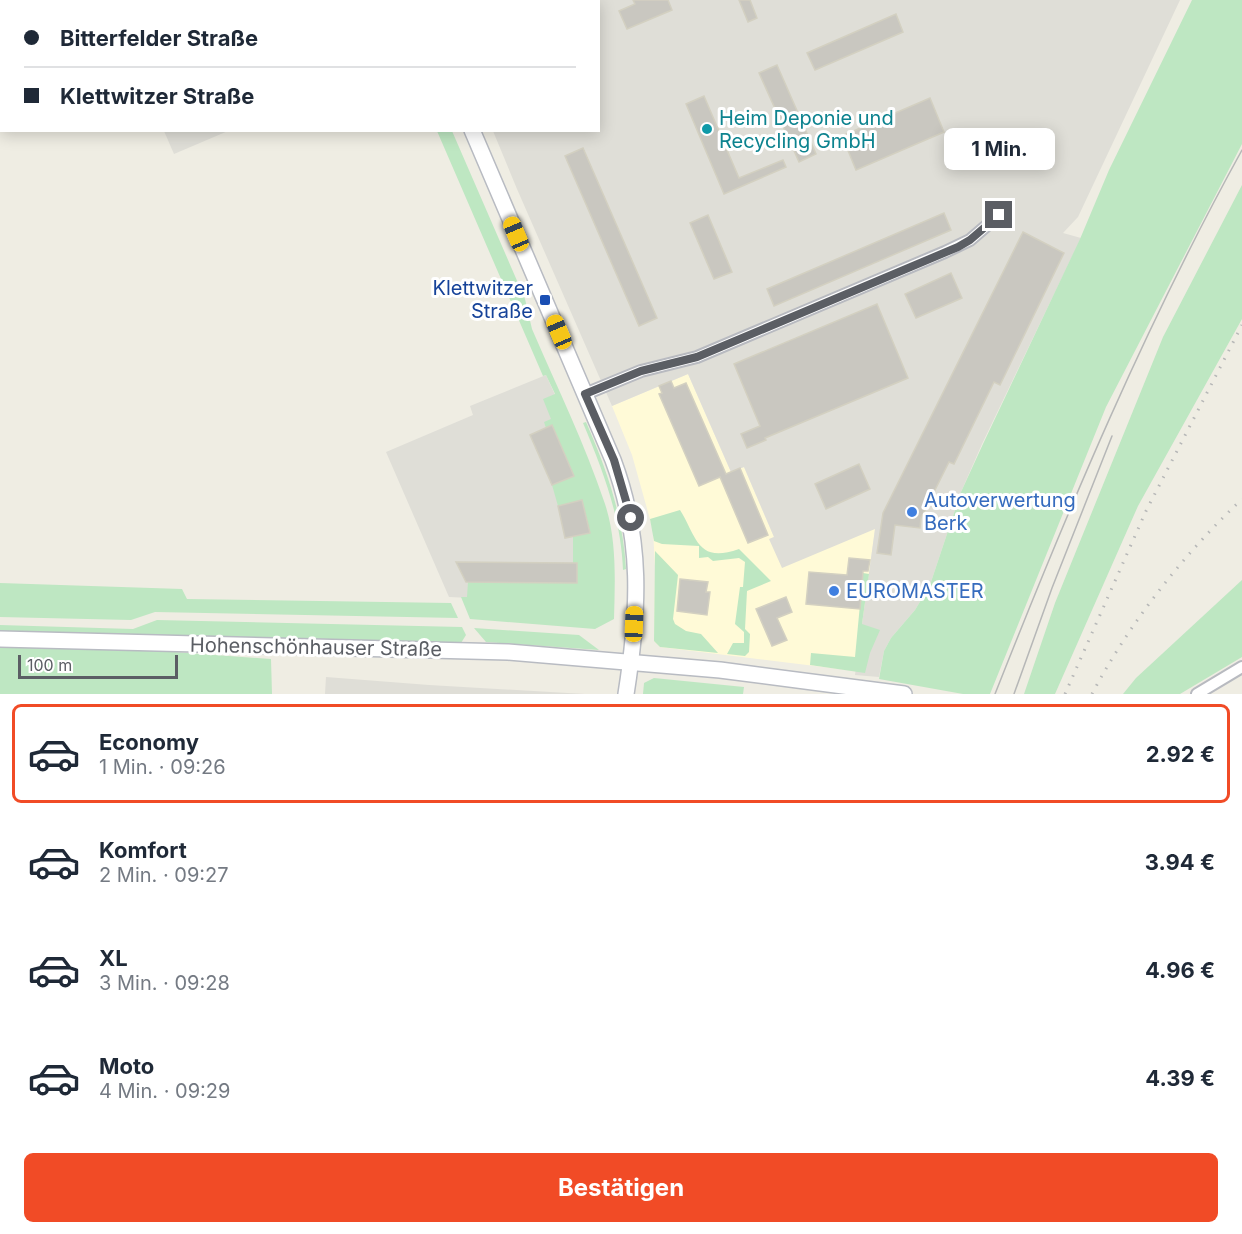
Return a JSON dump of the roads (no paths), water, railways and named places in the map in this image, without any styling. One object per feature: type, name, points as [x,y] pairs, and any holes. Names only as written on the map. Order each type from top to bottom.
[{"type":"main road","points":[[473,132],[614,460],[631,518],[636,574],[631,661],[626,694]]},
{"type":"main road","name":"Hohenschönhauser Straße","points":[[0,639],[473,651],[631,661],[814,681],[904,694]]},
{"type":"street","points":[[585,394],[641,371],[697,357],[958,247],[970,240],[999,215]]},
{"type":"street","points":[[1197,694],[1242,667]]},
{"type":"tram line","points":[[995,694],[1110,418],[1173,282],[1242,150]]},
{"type":"tram line","points":[[1014,694],[1052,588],[1112,436]]},
{"type":"railway","points":[[1065,694],[1146,511],[1242,325]]},
{"type":"railway","points":[[1092,694],[1123,641],[1159,590],[1199,543],[1242,499]]},
{"type":"place","name":"Heim Deponie und Recycling GmbH","points":[[707,129]]},
{"type":"place","name":"Klettwitzer Straße","points":[[545,300]]},
{"type":"place","name":"Autoverwertung Berk","points":[[912,512]]},
{"type":"place","name":"EUROMASTER","points":[[834,591]]}]
